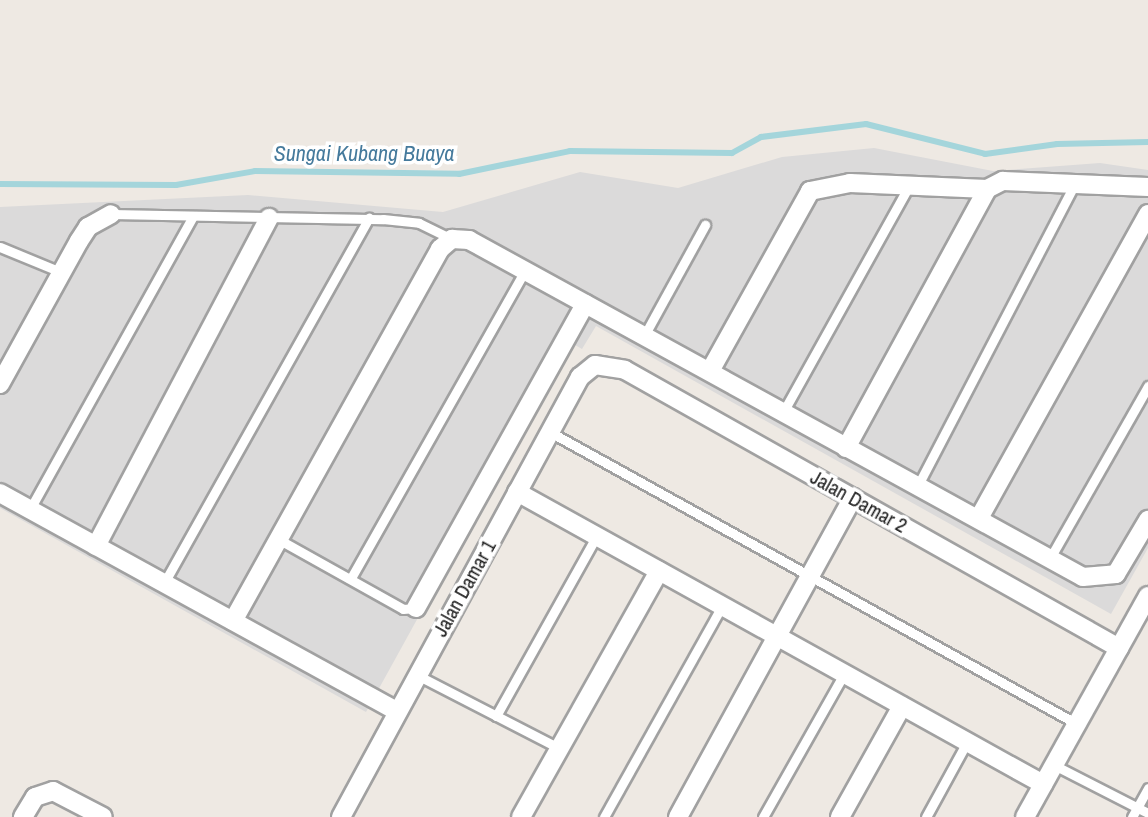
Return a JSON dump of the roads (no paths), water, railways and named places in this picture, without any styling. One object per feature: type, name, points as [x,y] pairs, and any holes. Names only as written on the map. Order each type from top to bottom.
[{"type":"street","points":[[710,371],[810,191],[850,183],[987,189],[1003,181],[1077,180],[1148,187]]},
{"type":"street","points":[[846,448],[987,189]]},
{"type":"street","points":[[0,384],[88,227],[111,214]]},
{"type":"street","points":[[979,518],[1148,214]]},
{"type":"street","points":[[96,546],[269,218]]},
{"type":"street","points":[[233,621],[440,249],[452,239],[469,240],[1083,577],[1110,580],[1148,520]]},
{"type":"street","points":[[416,608],[585,304]]},
{"type":"street","name":"Jalan Damar 1","points":[[346,815],[396,711],[580,377],[595,365]]},
{"type":"street","name":"Jalan Damar 2","points":[[595,365],[625,370],[1119,648]]},
{"type":"street","points":[[517,492],[1043,784]]},
{"type":"street","points":[[0,493],[396,711]]},
{"type":"street","points":[[678,817],[853,498]]},
{"type":"street","points":[[521,817],[659,571]]},
{"type":"street","points":[[1025,817],[1148,596]]},
{"type":"street","points":[[840,817],[902,706]]},
{"type":"street","points":[[23,817],[35,797],[53,791],[103,817]]},
{"type":"lane","points":[[917,487],[1077,180]]},
{"type":"lane","points":[[782,414],[911,184]]},
{"type":"lane","points":[[111,214],[369,218],[419,223],[452,239]]},
{"type":"lane","points":[[30,509],[193,216]]},
{"type":"lane","points":[[164,583],[369,218]]},
{"type":"lane","points":[[644,336],[705,225]]},
{"type":"lane","points":[[0,247],[61,272]]},
{"type":"lane","points":[[351,578],[525,271]]},
{"type":"lane","points":[[1050,558],[1148,386]]},
{"type":"lane","points":[[550,432],[1077,724]]},
{"type":"lane","points":[[496,716],[596,537]]},
{"type":"lane","points":[[277,538],[403,609],[416,608]]},
{"type":"lane","points":[[604,817],[722,606]]},
{"type":"lane","points":[[763,817],[844,674]]},
{"type":"lane","points":[[417,675],[559,748]]},
{"type":"lane","points":[[926,817],[967,742]]},
{"type":"lane","points":[[1054,765],[1134,812],[1148,813]]},
{"type":"lane","points":[[1134,812],[1148,788]]},
{"type":"waterway","name":"Sungai Kubang Buaya","points":[[0,184],[176,185],[255,171],[459,174],[570,151],[732,153],[761,137],[866,124],[985,154],[1057,144],[1148,142]]}]
